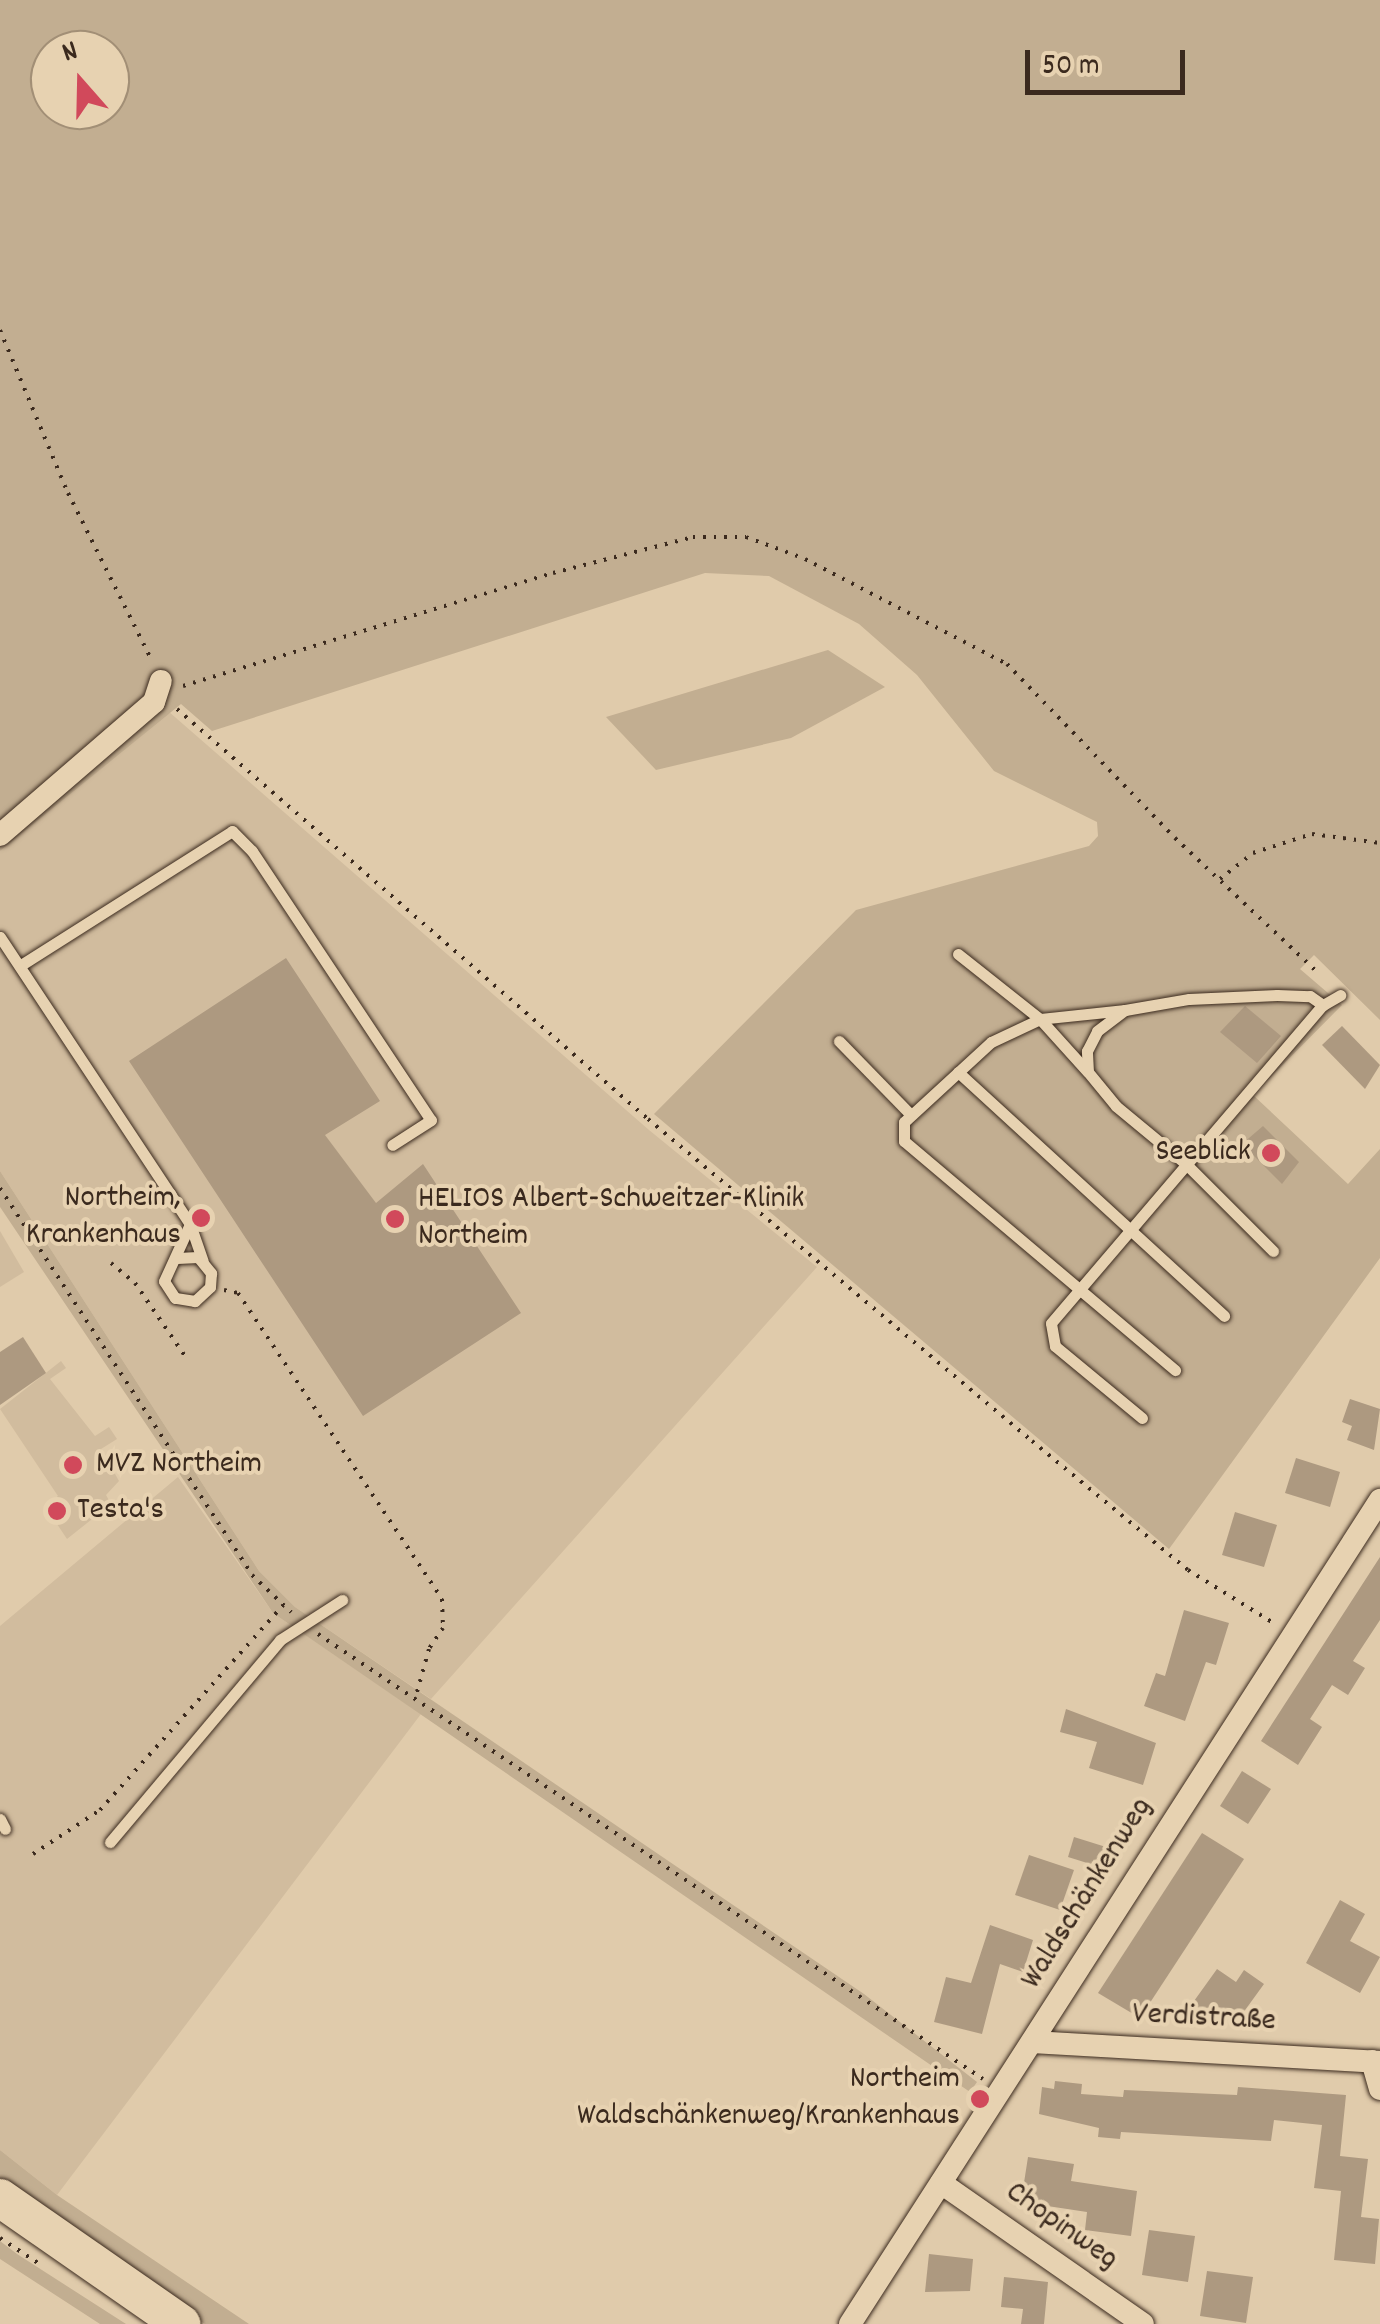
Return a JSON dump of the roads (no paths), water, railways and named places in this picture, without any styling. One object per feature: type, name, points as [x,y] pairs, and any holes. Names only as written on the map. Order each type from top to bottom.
[{"type":"main road","points":[[0,2198],[181,2324]]},
{"type":"street","points":[[0,834],[154,702],[165,686]]},
{"type":"street","name":"Waldschänkenweg","points":[[850,2324],[1380,1500]]},
{"type":"street","name":"Verdistraße","points":[[1032,2042],[1376,2062],[1380,2089]]},
{"type":"street","name":"Chopinweg","points":[[941,2183],[1142,2324]]},
{"type":"lane","points":[[20,965],[232,831],[252,851],[431,1120],[392,1145]]},
{"type":"lane","points":[[0,937],[190,1224],[210,1286],[196,1301],[170,1294],[165,1274],[177,1258],[190,1224]]},
{"type":"lane","points":[[958,954],[1040,1020],[1116,1106],[1186,1164],[1272,1252]]},
{"type":"lane","points":[[1142,1418],[1055,1346],[1051,1322],[1323,1005],[1340,995]]},
{"type":"lane","points":[[1175,1370],[1081,1284],[904,1141],[904,1122],[990,1042],[1040,1020],[1189,999],[1310,996],[1323,1005]]},
{"type":"lane","points":[[1088,1072],[1087,1051],[1097,1031],[1124,1010]]},
{"type":"lane","points":[[839,1041],[911,1115]]},
{"type":"lane","points":[[958,1072],[1224,1316]]},
{"type":"lane","points":[[177,1258],[204,1261]]},
{"type":"lane","points":[[110,1842],[280,1640],[342,1600]]},
{"type":"place","name":"Seeblick","points":[[1271,1153]]},
{"type":"place","name":"Northeim, Krankenhaus","points":[[201,1218]]},
{"type":"place","name":"HELIOS Albert-Schweitzer-Klinik Northeim","points":[[395,1219]]},
{"type":"place","name":"MVZ Northeim","points":[[73,1465]]},
{"type":"place","name":"Testa's","points":[[57,1511]]},
{"type":"place","name":"Northeim Waldschänkenweg/Krankenhaus","points":[[980,2099]]}]
